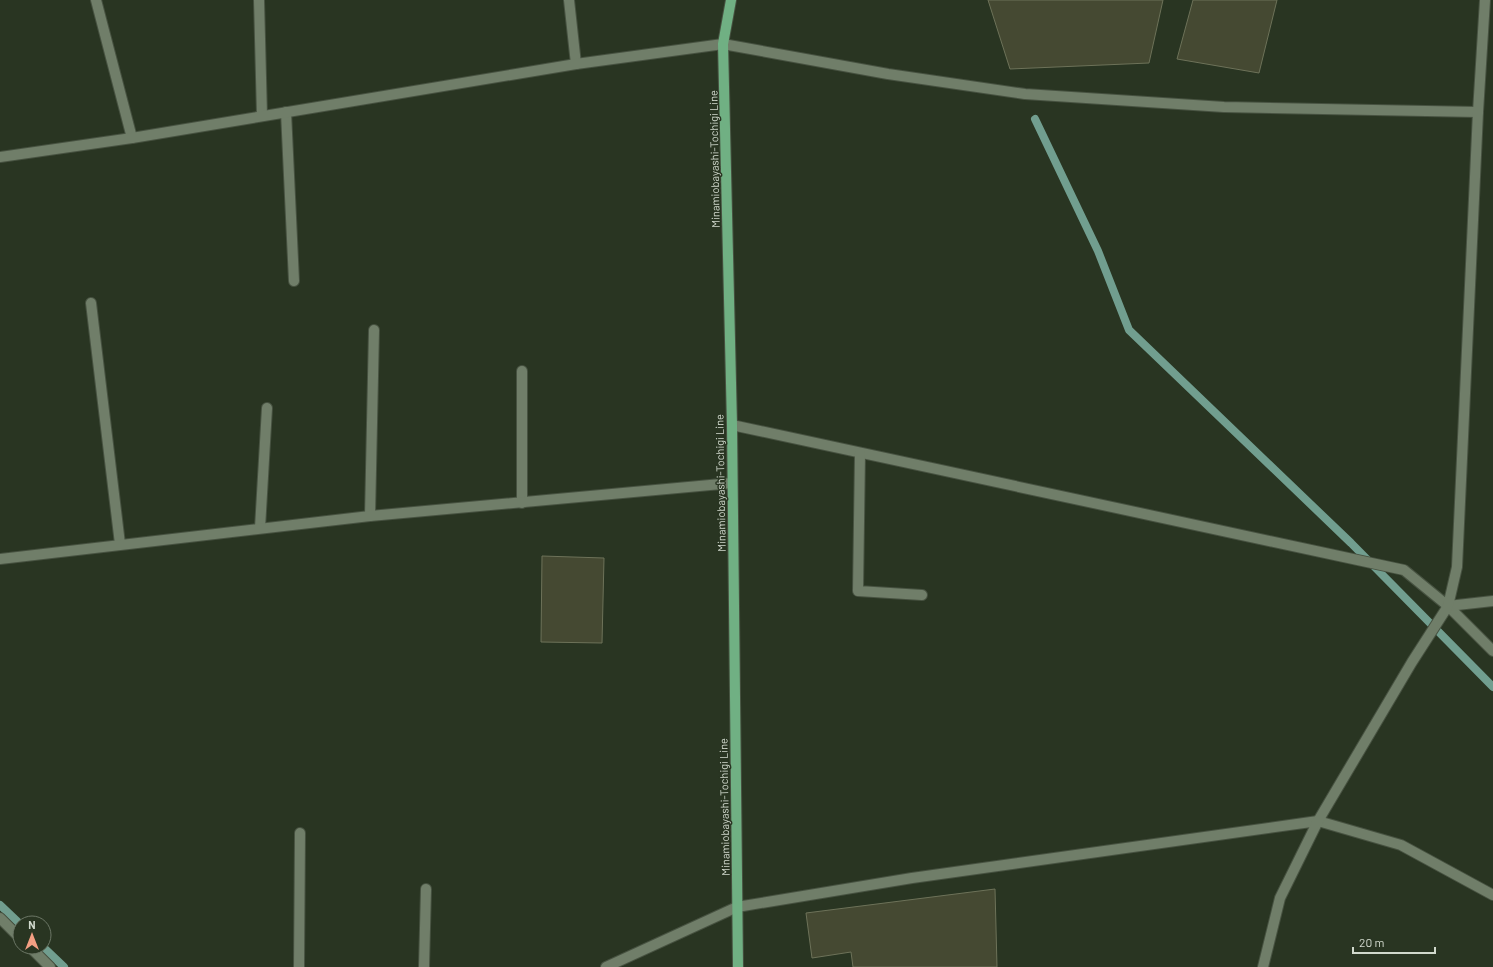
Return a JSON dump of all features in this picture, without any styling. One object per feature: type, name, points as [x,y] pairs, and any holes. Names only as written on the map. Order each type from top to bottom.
[{"type":"main road","name":"Minamiobayashi-Tochigi Line","points":[[731,0],[723,44],[732,425],[738,967]]},
{"type":"street","points":[[96,0],[132,138]]},
{"type":"street","points":[[259,0],[262,116]]},
{"type":"street","points":[[569,0],[576,64]]},
{"type":"street","points":[[1262,967],[1280,898],[1318,821],[1412,662],[1448,606],[1457,567],[1478,112],[1485,0]]},
{"type":"street","points":[[0,157],[132,138],[576,64],[723,44],[888,74],[1025,94],[1224,107],[1478,112]]},
{"type":"street","points":[[286,112],[294,281]]},
{"type":"street","points":[[91,303],[120,544]]},
{"type":"street","points":[[370,516],[374,330]]},
{"type":"street","points":[[522,371],[522,503]]},
{"type":"street","points":[[260,528],[267,408]]},
{"type":"street","points":[[732,425],[1404,570],[1448,606],[1493,651]]},
{"type":"street","points":[[860,452],[858,591],[922,595]]},
{"type":"street","points":[[0,558],[370,516],[732,483]]},
{"type":"street","points":[[1448,606],[1493,601]]},
{"type":"street","points":[[606,967],[737,907],[912,878],[1318,821],[1401,846],[1493,895]]},
{"type":"street","points":[[299,967],[300,833]]},
{"type":"street","points":[[424,967],[426,889]]},
{"type":"street","points":[[0,918],[12,930]]},
{"type":"street","points":[[38,955],[50,967]]},
{"type":"building","points":[[988,0],[1163,0],[1149,63],[1010,69]]},
{"type":"building","points":[[1193,0],[1277,0],[1259,73],[1177,59]]},
{"type":"building","points":[[542,556],[604,558],[602,643],[541,642]]},
{"type":"building","points":[[995,889],[997,967],[853,967],[851,952],[812,958],[806,913]]},
{"type":"waterway","points":[[1035,119],[1098,251],[1129,330],[1351,543],[1493,687]]},
{"type":"waterway","points":[[0,905],[12,916]]},
{"type":"waterway","points":[[51,955],[64,967]]}]
